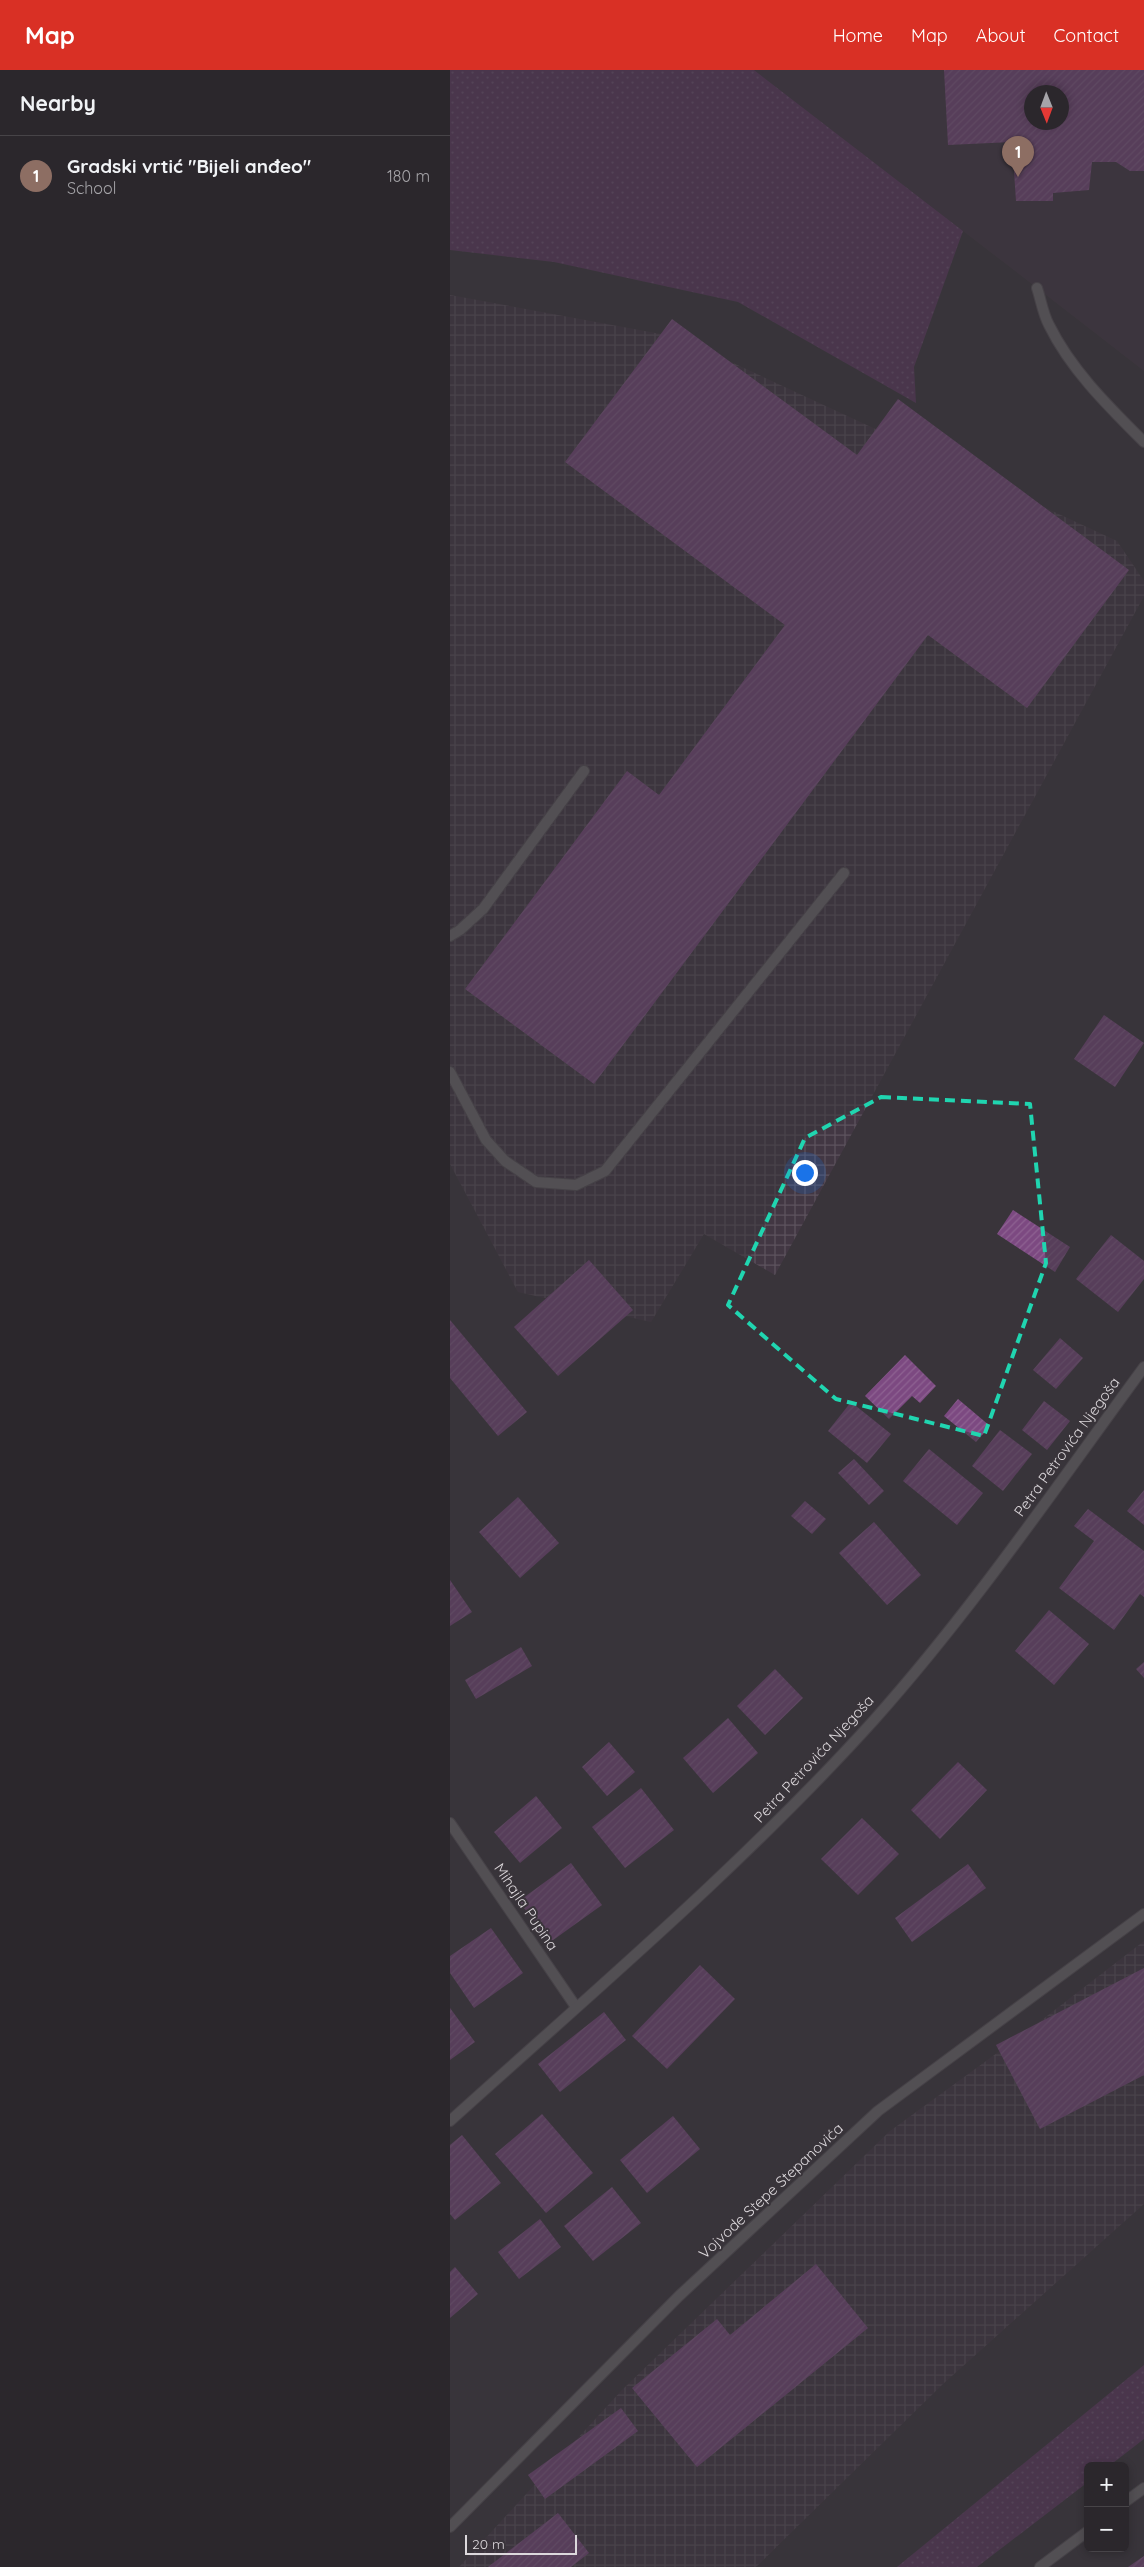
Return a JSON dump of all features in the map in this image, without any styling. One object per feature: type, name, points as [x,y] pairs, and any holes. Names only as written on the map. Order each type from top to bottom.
[{"type":"street","points":[[1037,288],[1048,323],[1061,348],[1104,402],[1144,442]]},
{"type":"street","points":[[450,936],[460,930],[483,908],[584,770]]},
{"type":"street","points":[[450,1072],[486,1140],[505,1161],[536,1182],[576,1185],[605,1171],[844,873]]},
{"type":"street","name":"Petra Petrovića Njegoša","points":[[450,2121],[757,1841],[873,1720],[960,1619],[1144,1367]]},
{"type":"street","name":"Mihajla Pupina","points":[[450,1824],[576,2007]]},
{"type":"street","name":"Vojvode Stepe Stepanovića","points":[[450,2527],[679,2296],[878,2112],[1144,1914]]},
{"type":"street","points":[[1129,2499],[1144,2488]]},
{"type":"street","points":[[1040,2567],[1084,2534]]},
{"type":"highlighted area","points":[[881,1097],[1030,1104],[1046,1263],[984,1436],[836,1399],[728,1305],[805,1138]]},
{"type":"shaded area","points":[[450,70],[754,70],[963,231],[914,367],[916,403],[738,302],[554,262],[450,250]]},
{"type":"shaded area","points":[[754,70],[1144,70],[1144,371]]},
{"type":"shaded area","points":[[450,295],[677,337],[1117,541],[1144,581],[1144,596],[775,1275],[704,1234],[651,1322],[518,1292],[450,1164]]},
{"type":"shaded area","points":[[1144,1941],[1144,2204],[943,2384],[756,2567],[459,2567],[622,2390],[890,2131],[1034,2026]]},
{"type":"shaded area","points":[[1144,2365],[1144,2439],[1114,2462],[1084,2462],[1084,2485],[977,2567],[897,2567]]},
{"type":"building","points":[[944,70],[1144,70],[1144,171],[1130,171],[1116,162],[1092,162],[1089,190],[1053,193],[1053,201],[1016,201],[1012,142],[948,145]]},
{"type":"building","points":[[672,319],[857,455],[898,399],[1129,570],[1027,708],[928,635],[594,1084],[465,989],[627,771],[659,795],[785,625],[565,462]]},
{"type":"building","points":[[1104,1015],[1144,1043],[1115,1087],[1074,1059]]},
{"type":"building","points":[[1013,1210],[1070,1247],[1055,1272],[997,1234]]},
{"type":"building","points":[[1111,1235],[1144,1261],[1144,1279],[1118,1312],[1076,1279]]},
{"type":"building","points":[[589,1260],[633,1310],[558,1376],[514,1327]]},
{"type":"building","points":[[450,1320],[527,1412],[498,1436],[450,1378]]},
{"type":"building","points":[[1060,1338],[1083,1358],[1056,1389],[1033,1370]]},
{"type":"building","points":[[905,1355],[936,1386],[920,1403],[912,1396],[889,1419],[865,1396]]},
{"type":"building","points":[[958,1399],[990,1426],[976,1442],[944,1416]]},
{"type":"building","points":[[1044,1401],[1070,1421],[1047,1450],[1022,1430]]},
{"type":"building","points":[[851,1402],[891,1434],[867,1463],[828,1431]]},
{"type":"building","points":[[1000,1430],[1032,1454],[1003,1491],[972,1466]]},
{"type":"building","points":[[929,1449],[983,1493],[957,1525],[903,1481]]},
{"type":"building","points":[[854,1459],[884,1491],[869,1505],[838,1473]]},
{"type":"building","points":[[1144,1490],[1144,1525],[1127,1511]]},
{"type":"building","points":[[518,1497],[559,1543],[520,1578],[479,1532]]},
{"type":"building","points":[[805,1501],[826,1519],[812,1534],[791,1516]]},
{"type":"building","points":[[1088,1509],[1144,1551],[1144,1597],[1140,1594],[1114,1630],[1059,1588],[1094,1541],[1074,1526]]},
{"type":"building","points":[[874,1522],[921,1575],[887,1605],[839,1553]]},
{"type":"building","points":[[450,1580],[472,1612],[450,1626]]},
{"type":"building","points":[[1049,1610],[1089,1644],[1054,1685],[1015,1651]]},
{"type":"building","points":[[521,1647],[532,1666],[476,1699],[465,1680]]},
{"type":"building","points":[[1144,1662],[1144,1678],[1136,1669]]},
{"type":"building","points":[[775,1669],[803,1698],[765,1735],[737,1706]]},
{"type":"building","points":[[728,1718],[758,1753],[713,1793],[683,1758]]},
{"type":"building","points":[[609,1742],[635,1772],[607,1796],[582,1767]]},
{"type":"building","points":[[958,1762],[987,1790],[940,1839],[911,1810]]},
{"type":"building","points":[[641,1788],[674,1830],[625,1868],[592,1827]]},
{"type":"building","points":[[536,1796],[562,1828],[520,1863],[494,1832]]},
{"type":"building","points":[[862,1818],[899,1854],[858,1895],[821,1859]]},
{"type":"building","points":[[571,1863],[602,1905],[549,1943],[519,1901]]},
{"type":"building","points":[[968,1864],[986,1888],[912,1942],[895,1918]]},
{"type":"building","points":[[491,1928],[523,1973],[474,2008],[450,1973],[450,1956]]},
{"type":"building","points":[[700,1965],[735,1999],[667,2069],[632,2036]]},
{"type":"building","points":[[1144,1968],[1144,2075],[1040,2129],[996,2045]]},
{"type":"building","points":[[450,2008],[475,2042],[450,2060]]},
{"type":"building","points":[[604,2012],[626,2040],[560,2092],[538,2064]]},
{"type":"building","points":[[542,2114],[593,2173],[546,2213],[495,2154]]},
{"type":"building","points":[[673,2116],[700,2149],[647,2193],[620,2160]]},
{"type":"building","points":[[462,2135],[501,2183],[455,2220],[450,2214],[450,2145]]},
{"type":"building","points":[[612,2187],[641,2223],[593,2261],[564,2226]]},
{"type":"building","points":[[540,2219],[561,2247],[519,2279],[498,2252]]},
{"type":"building","points":[[816,2264],[868,2328],[697,2467],[632,2388],[717,2319],[730,2335]]},
{"type":"building","points":[[455,2267],[478,2294],[450,2318],[450,2272]]},
{"type":"building","points":[[621,2408],[638,2431],[545,2499],[528,2475]]},
{"type":"building","points":[[558,2513],[589,2553],[571,2567],[488,2567]]},
{"type":"building","points":[[1144,2556],[1144,2567],[1128,2567]]},
{"type":"place","name":"Gradski vrtić \"Bijeli anđeo\"","points":[[1018,177]]}]
